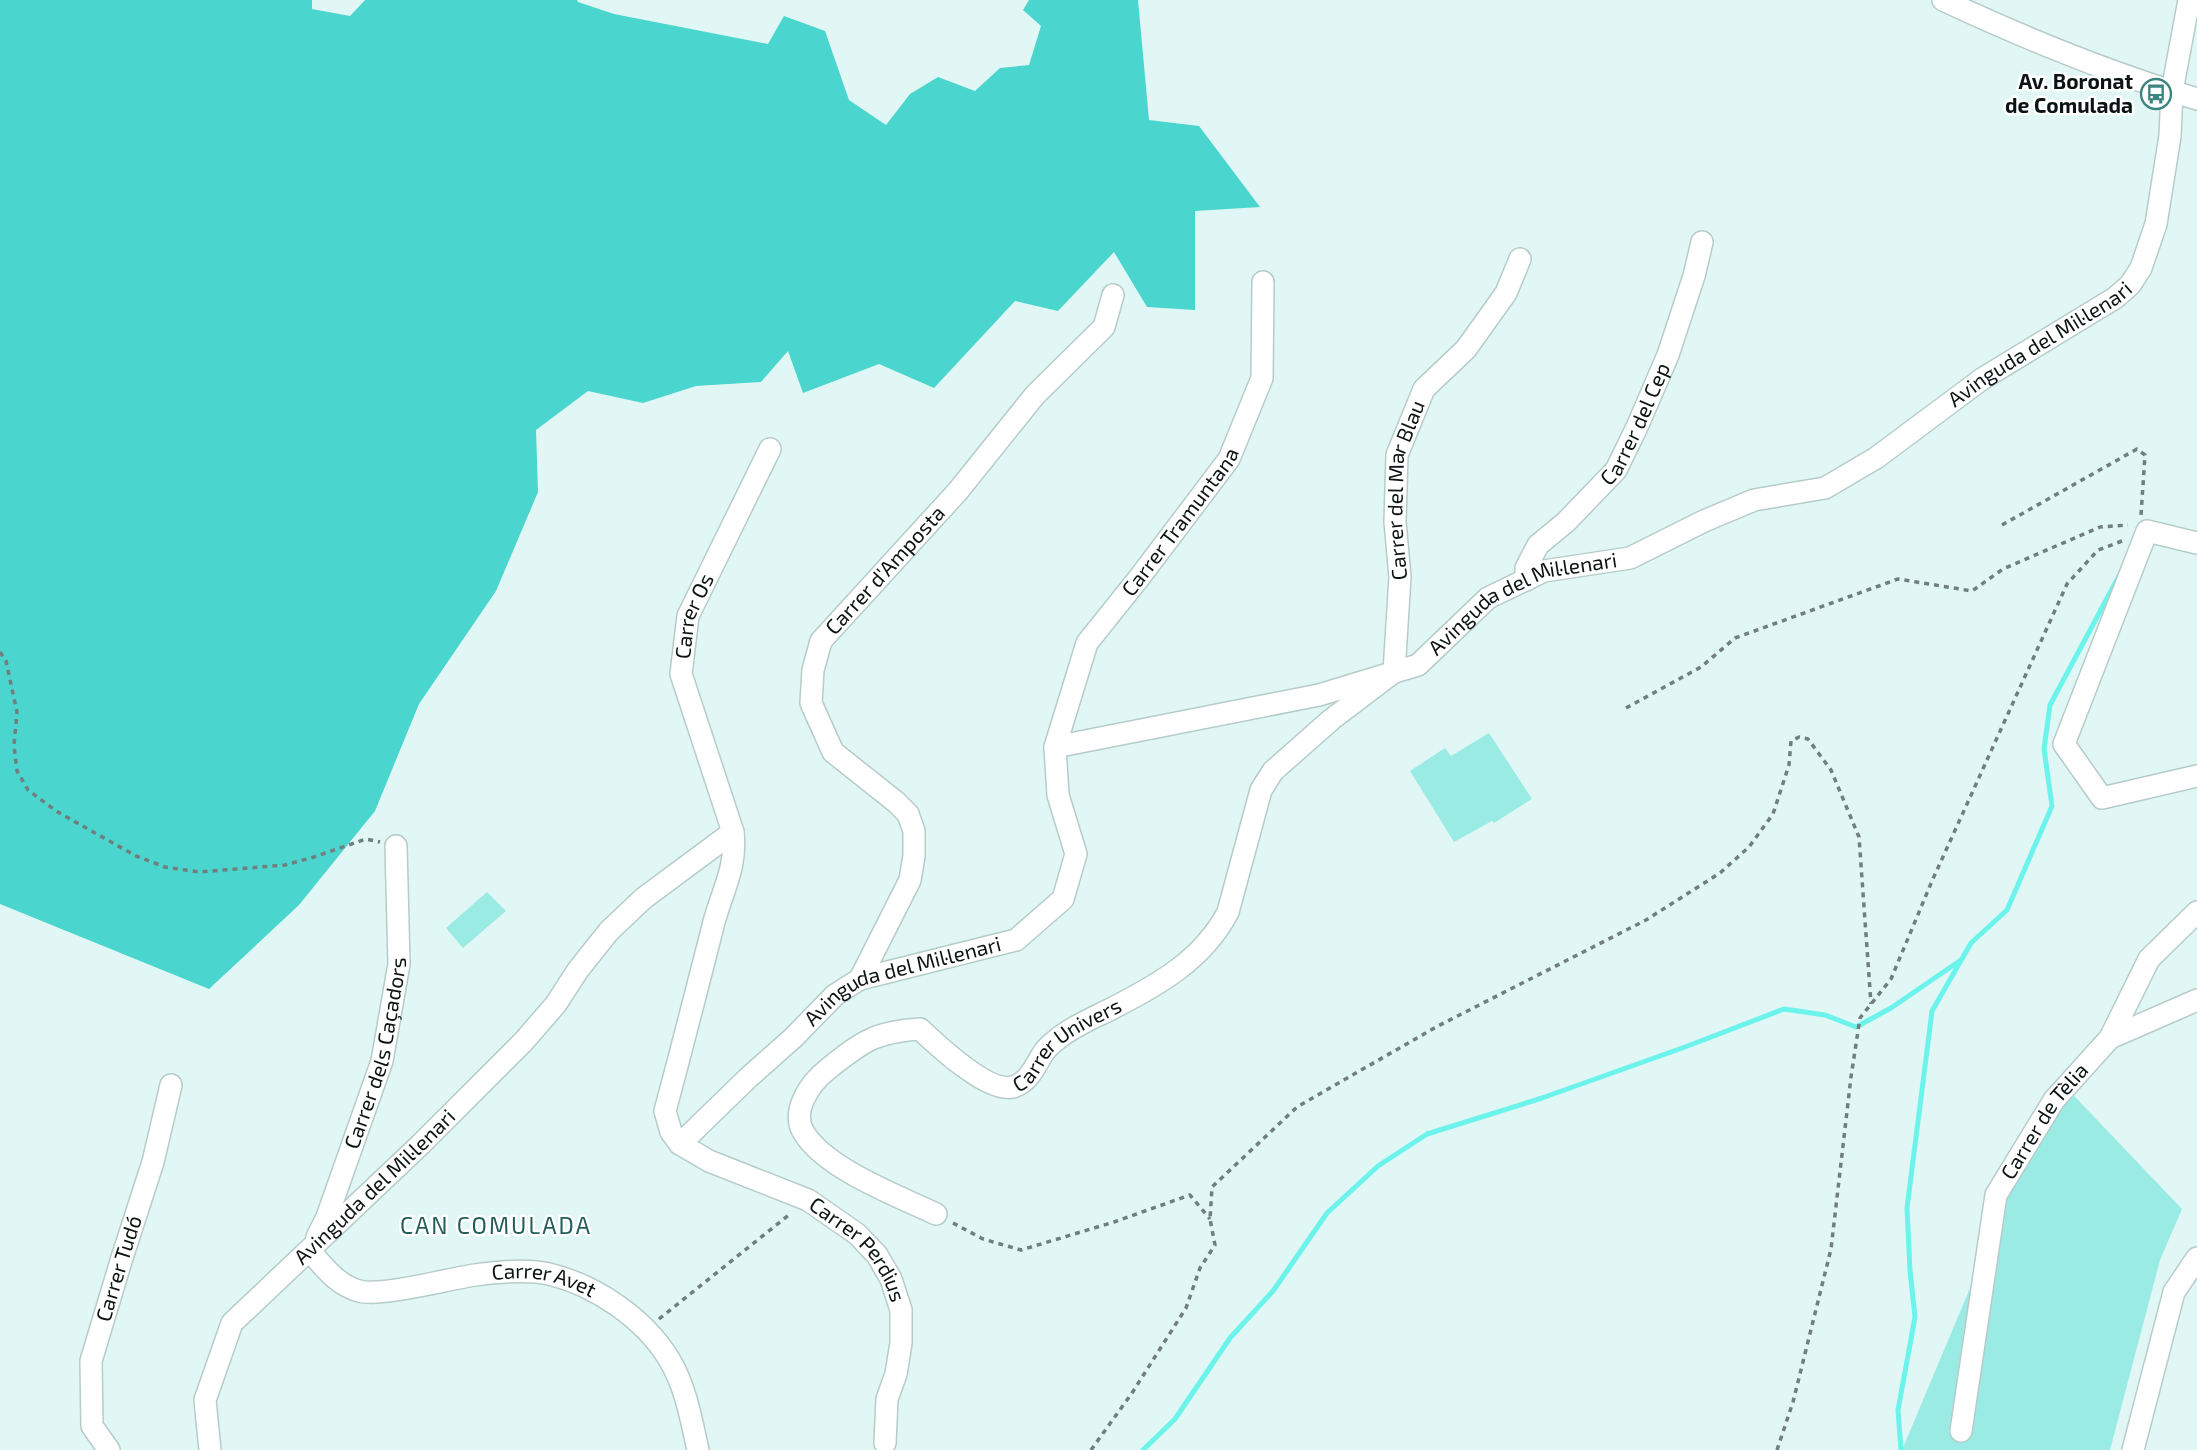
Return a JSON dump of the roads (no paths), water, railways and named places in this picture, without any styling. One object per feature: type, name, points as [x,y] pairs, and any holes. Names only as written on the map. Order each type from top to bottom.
[{"type":"street","points":[[1943,0],[2104,70],[2197,99]]},
{"type":"street","name":"Avinguda del Mil·lenari","points":[[680,1144],[835,995],[860,979],[1016,940],[1063,899],[1076,854],[1058,795],[1055,747],[1318,695],[1418,665],[1489,598],[1545,571],[1630,558],[1704,521],[1754,500],[1825,488],[1876,458],[1982,379],[2115,298],[2130,285],[2141,268],[2156,224],[2170,136],[2172,91],[2189,0]]},
{"type":"street","name":"Carrer del Cep","points":[[1526,580],[1526,568],[1538,545],[1566,522],[1616,470],[1668,355],[1694,276],[1702,242]]},
{"type":"street","name":"Carrer del Mar Blau","points":[[1394,672],[1400,577],[1395,522],[1397,455],[1424,388],[1466,349],[1507,293],[1520,259]]},
{"type":"street","name":"Carrer Tramuntana","points":[[1055,747],[1087,643],[1229,459],[1262,378],[1263,282]]},
{"type":"street","name":"Carrer d'Amposta","points":[[860,979],[910,880],[914,831],[908,814],[897,802],[834,752],[811,703],[813,670],[821,641],[958,491],[1035,395],[1104,327],[1113,295]]},
{"type":"street","name":"Carrer Os","points":[[733,832],[681,674],[688,617],[770,449]]},
{"type":"street","points":[[2197,543],[2144,527],[2064,744],[2102,798],[2197,776]]},
{"type":"street","name":"Carrer Univers","points":[[936,1214],[827,1159],[802,1132],[799,1108],[809,1088],[825,1071],[863,1042],[891,1031],[920,1029],[953,1058],[990,1084],[1012,1087],[1030,1076],[1046,1049],[1078,1024],[1141,994],[1179,970],[1200,951],[1219,929],[1228,912],[1261,790],[1273,771],[1332,719],[1394,672]]},
{"type":"street","points":[[680,1144],[671,1132],[665,1111],[718,906],[732,870],[735,850],[733,832]]},
{"type":"street","name":"Avinguda del Mil·lenari","points":[[210,1450],[205,1400],[232,1323],[310,1251],[524,1041],[556,1004],[608,930],[644,898],[733,832]]},
{"type":"street","name":"Carrer dels Caçadors","points":[[310,1251],[327,1217],[382,1061],[399,964],[396,846]]},
{"type":"street","points":[[2110,1038],[2149,959],[2197,912]]},
{"type":"street","name":"Carrer de Tèlia","points":[[1961,1432],[1996,1195],[2054,1100],[2110,1038],[2197,1000]]},
{"type":"street","name":"Carrer Tudó","points":[[108,1450],[92,1426],[91,1362],[153,1162],[171,1085]]},
{"type":"street","name":"Carrer Perdius","points":[[680,1144],[709,1161],[808,1200],[857,1234],[877,1255],[891,1279],[901,1310],[901,1343],[896,1374],[887,1399],[885,1443]]},
{"type":"street","name":"Carrer Avet","points":[[310,1251],[345,1286],[361,1292],[382,1292],[512,1272],[548,1274],[584,1286],[646,1329],[669,1359],[685,1392],[698,1450]]},
{"type":"street","points":[[2133,1450],[2174,1292],[2197,1258]]},
{"type":"waterway","points":[[1901,1450],[1898,1410],[1915,1317],[1907,1208],[1932,1011],[1971,943],[2007,910],[2052,806],[2044,749],[2050,705],[2119,576]]},
{"type":"waterway","points":[[1143,1450],[1175,1419],[1230,1338],[1273,1291],[1327,1213],[1378,1166],[1427,1134],[1542,1098],[1784,1009],[1825,1015],[1856,1027],[1891,1008],[1961,960]]},
{"type":"place","name":"Av. Boronat de Comulada","points":[[2156,94]]},
{"type":"district","name":"CAN COMULADA","points":[[496,1226]]}]
